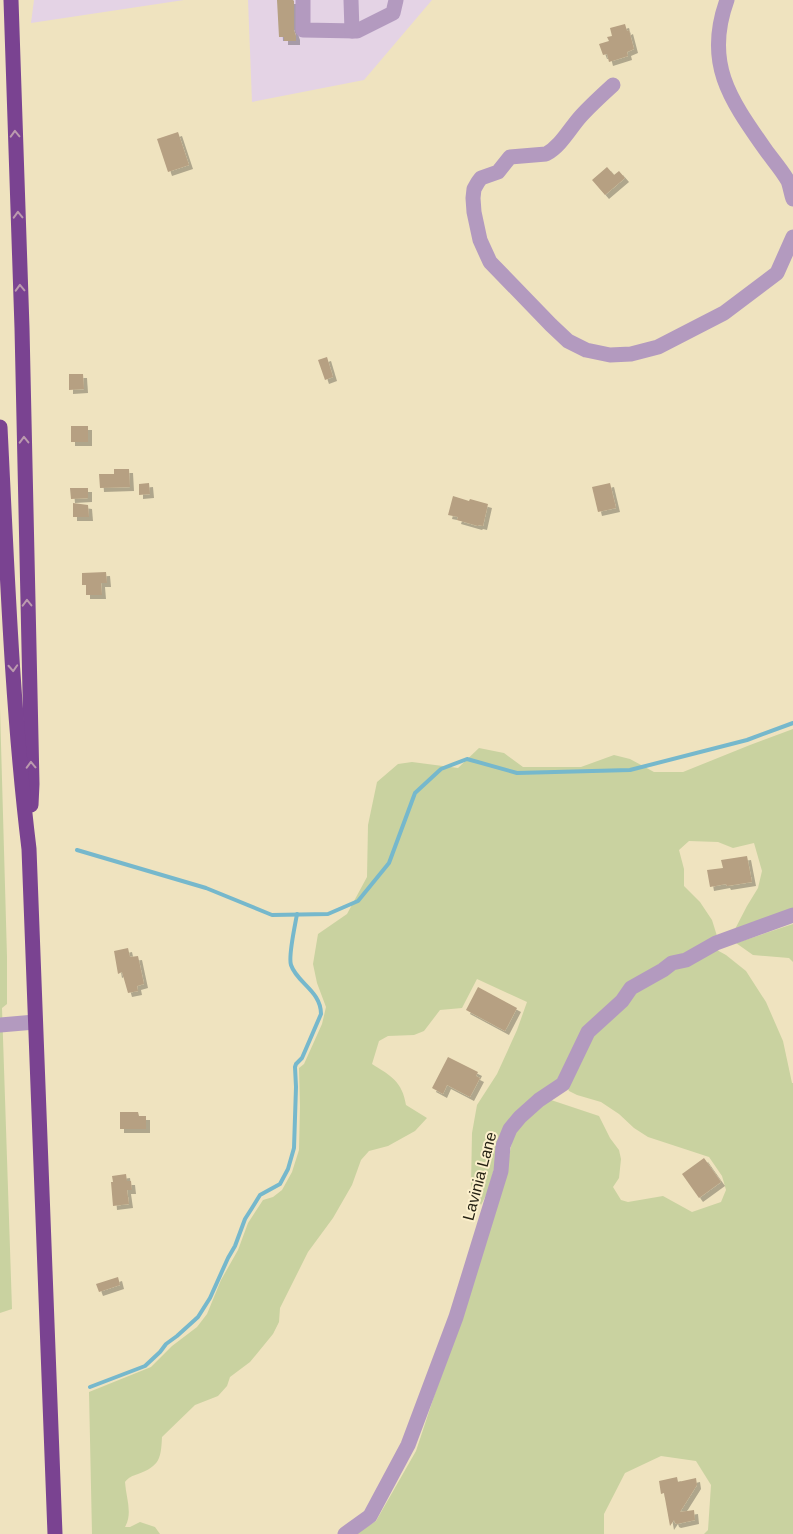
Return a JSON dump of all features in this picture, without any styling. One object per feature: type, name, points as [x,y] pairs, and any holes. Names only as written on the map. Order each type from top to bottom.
[{"type":"highway","points":[[11,0],[22,328],[32,784],[29,849],[56,1534]]},
{"type":"highway","points":[[0,427],[15,706],[21,785],[29,849]]},
{"type":"street","points":[[303,0],[303,30],[352,31],[357,31],[393,13],[396,0]]},
{"type":"street","points":[[350,0],[352,31]]},
{"type":"street","points":[[726,0],[720,25],[718,60],[726,86],[738,110],[788,181],[793,199]]},
{"type":"street","points":[[612,85],[594,102],[550,152],[510,157],[498,172],[481,178],[474,188],[473,198],[476,227],[490,262],[568,341],[586,350],[610,355],[631,354],[658,347],[724,313],[777,273],[793,236]]},
{"type":"street","name":"Lavinia Lane","points":[[345,1534],[370,1516],[408,1445],[456,1317],[501,1171],[503,1146],[510,1129],[539,1100],[563,1084],[588,1032],[622,1001],[631,988],[672,963],[686,960],[716,943],[793,915]]},
{"type":"street","points":[[0,1025],[35,1022]]},
{"type":"shaded area","points":[[34,0],[184,0],[31,23]]},
{"type":"shaded area","points":[[248,0],[432,0],[364,80],[252,102]]},
{"type":"green space","points":[[0,708],[7,957],[7,1004],[2,1008],[12,1309],[0,1313]]},
{"type":"green space","points":[[793,729],[793,911],[733,933],[758,888],[762,871],[754,843],[733,848],[718,842],[689,841],[679,850],[684,869],[684,886],[700,902],[712,920],[717,936],[629,984],[560,1078],[532,1098],[494,1169],[488,1191],[481,1205],[471,1186],[472,1133],[477,1105],[497,1074],[517,1030],[527,1002],[477,979],[462,1008],[440,1010],[424,1031],[414,1035],[388,1036],[379,1041],[372,1064],[395,1080],[402,1090],[406,1105],[427,1118],[415,1131],[388,1146],[369,1151],[361,1160],[352,1185],[333,1218],[308,1252],[280,1308],[279,1322],[273,1334],[250,1362],[230,1377],[227,1386],[218,1396],[195,1405],[162,1437],[160,1456],[151,1468],[131,1477],[125,1482],[129,1516],[125,1527],[130,1527],[140,1522],[155,1527],[160,1534],[92,1534],[89,1392],[151,1367],[172,1346],[197,1327],[207,1314],[221,1280],[238,1250],[248,1223],[263,1200],[273,1197],[282,1190],[292,1172],[299,1150],[299,1068],[304,1064],[322,1024],[326,1007],[317,983],[313,964],[318,934],[347,914],[367,877],[368,825],[377,782],[398,764],[412,762],[458,768],[479,748],[504,753],[523,767],[581,767],[614,755],[630,759],[654,772],[683,772]]},
{"type":"green space","points":[[793,924],[793,962],[789,958],[753,955],[736,943]]},
{"type":"green space","points":[[715,949],[746,971],[766,1002],[783,1041],[793,1083],[793,1534],[704,1534],[708,1530],[711,1485],[696,1461],[661,1456],[625,1473],[604,1514],[604,1534],[355,1534],[376,1521],[416,1451],[492,1221],[506,1171],[514,1132],[540,1106],[551,1100],[599,1116],[610,1138],[619,1150],[621,1159],[619,1178],[613,1187],[621,1200],[628,1202],[663,1196],[692,1212],[721,1202],[726,1190],[722,1176],[709,1157],[648,1137],[601,1102],[569,1091],[566,1084],[590,1035],[635,992],[675,967]]},
{"type":"building","points":[[277,0],[294,1],[296,41],[284,41],[284,37],[279,37]]},
{"type":"building","points":[[625,24],[627,31],[629,30],[634,49],[627,52],[628,56],[609,62],[607,54],[603,55],[599,44],[609,41],[607,37],[612,36],[610,28]]},
{"type":"building","points":[[178,132],[189,165],[168,172],[157,139]]},
{"type":"building","points":[[607,167],[614,175],[619,171],[625,178],[605,195],[592,180]]},
{"type":"building","points":[[327,357],[333,377],[325,380],[318,360]]},
{"type":"building","points":[[69,374],[83,374],[84,389],[69,390]]},
{"type":"building","points":[[71,426],[88,426],[88,442],[71,442]]},
{"type":"building","points":[[114,469],[129,469],[130,487],[100,488],[99,474],[114,474]]},
{"type":"building","points":[[149,483],[150,494],[139,495],[139,484]]},
{"type":"building","points":[[610,483],[616,508],[598,512],[592,487]]},
{"type":"building","points":[[70,488],[88,488],[88,498],[71,499]]},
{"type":"building","points":[[453,496],[488,504],[483,526],[457,520],[458,517],[448,515]]},
{"type":"building","points":[[73,503],[88,505],[89,517],[73,517]]},
{"type":"building","points":[[106,572],[107,583],[101,583],[102,595],[86,595],[86,585],[82,585],[82,573]]},
{"type":"building","points":[[747,856],[752,882],[710,887],[707,870],[723,868],[721,860]]},
{"type":"building","points":[[128,948],[130,957],[138,956],[144,984],[137,986],[138,991],[128,993],[122,972],[118,974],[114,951]]},
{"type":"building","points":[[478,987],[517,1008],[505,1031],[466,1010]]},
{"type":"building","points":[[448,1057],[478,1072],[476,1076],[480,1078],[470,1097],[447,1085],[443,1094],[432,1088]]},
{"type":"building","points":[[120,1112],[138,1112],[139,1116],[146,1116],[146,1129],[120,1129]]},
{"type":"building","points":[[704,1158],[721,1182],[699,1198],[682,1174]]},
{"type":"building","points":[[126,1174],[127,1181],[131,1181],[132,1190],[127,1190],[129,1204],[113,1206],[112,1176]]},
{"type":"building","points":[[118,1277],[120,1285],[99,1292],[96,1284]]},
{"type":"building","points":[[677,1477],[678,1482],[696,1478],[697,1485],[680,1512],[694,1510],[695,1520],[677,1524],[674,1520],[670,1526],[664,1493],[661,1494],[659,1481]]},
{"type":"waterway","points":[[77,850],[206,888],[272,915],[328,914],[358,901],[389,863],[415,793],[441,769],[467,759],[517,773],[630,770],[747,740],[793,723]]},
{"type":"waterway","points":[[90,1387],[145,1366],[166,1344],[198,1317],[210,1298],[235,1246],[245,1219],[260,1195],[280,1184],[288,1169],[294,1148],[295,1067],[302,1058],[321,1014],[317,999],[298,977],[290,961],[297,914]]}]
